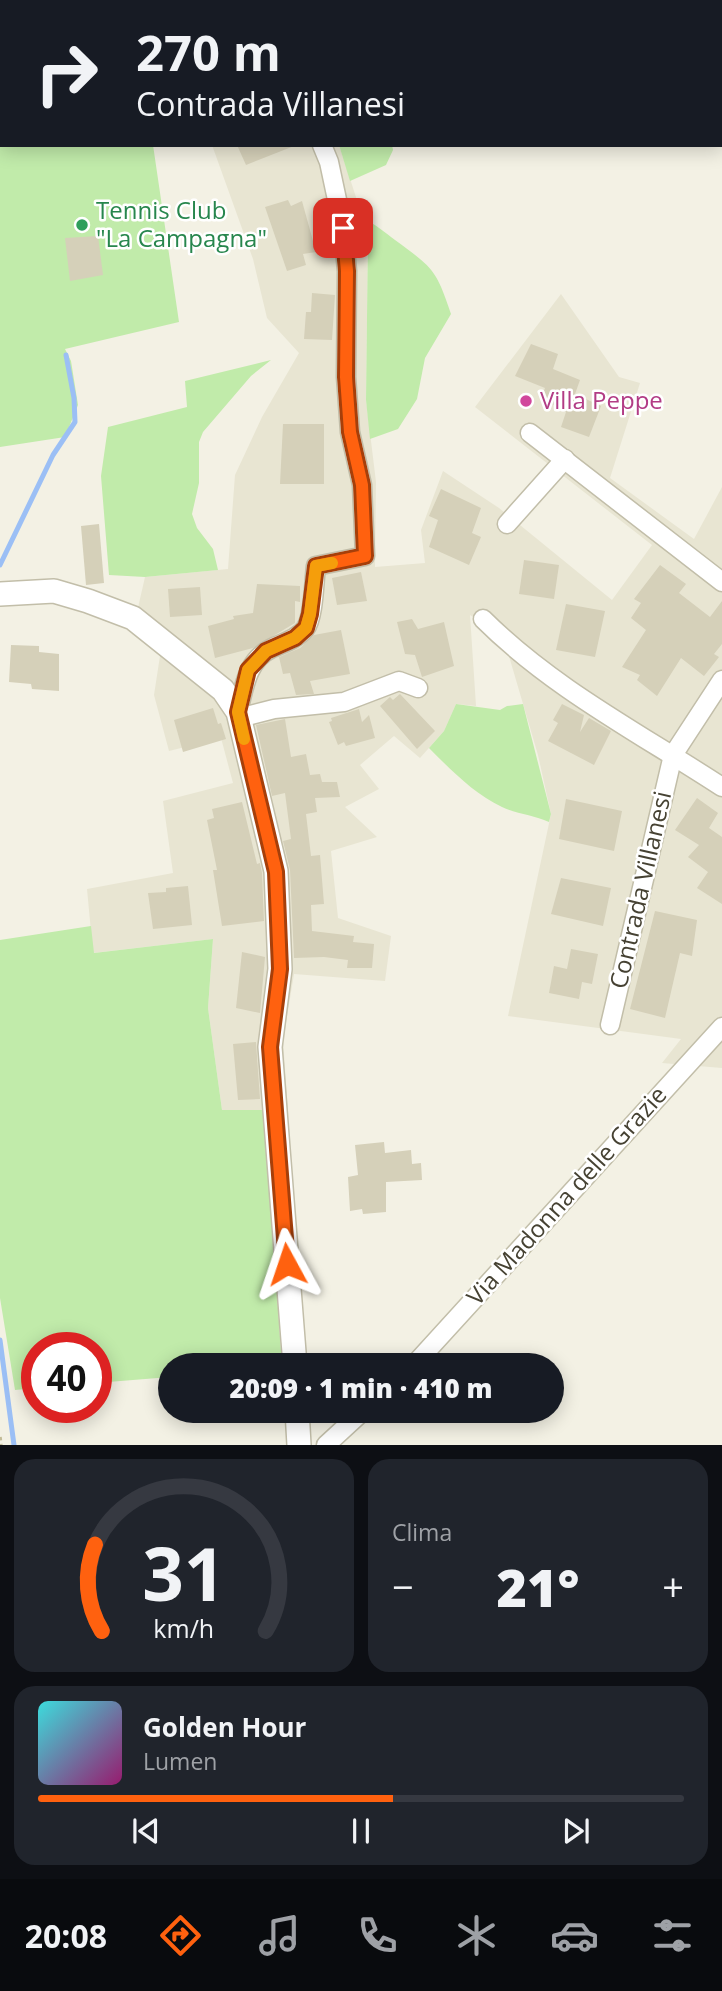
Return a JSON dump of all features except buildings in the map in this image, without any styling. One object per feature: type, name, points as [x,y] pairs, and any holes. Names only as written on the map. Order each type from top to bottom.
[{"type":"street","points":[[238,715],[248,670],[266,651],[295,638],[306,628],[316,566],[365,556],[362,485],[350,432],[346,377],[347,271],[343,228],[329,162],[322,147]]},
{"type":"street","points":[[530,433],[722,582]]},
{"type":"street","points":[[507,524],[565,458]]},
{"type":"street","points":[[0,594],[54,591],[133,618],[223,690],[238,715],[276,872],[280,969],[270,1047],[294,1353]]},
{"type":"street","name":"Contrada Villanesi","points":[[483,620],[548,676],[722,787]]},
{"type":"street","name":"Contrada Villanesi","points":[[610,1025],[673,755],[722,680]]},
{"type":"street","points":[[238,715],[344,702],[399,681],[418,688]]},
{"type":"street","name":"Via Madonna delle Grazie","points":[[425,1353],[722,1027]]},
{"type":"street","points":[[298,1423],[299,1445]]},
{"type":"street","points":[[326,1445],[350,1423]]},
{"type":"path","points":[[0,1437],[1,1445]]},
{"type":"shaded area","points":[[213,147],[340,147],[368,234],[366,400],[376,482],[375,567],[425,563],[421,530],[443,471],[499,508],[612,600],[652,545],[475,407],[561,294],[619,377],[640,383],[610,478],[694,539],[722,487],[722,1068],[662,1063],[681,1039],[508,1016],[551,814],[538,755],[504,639],[470,615],[476,706],[456,704],[444,731],[420,758],[394,736],[360,765],[379,789],[345,807],[377,837],[331,851],[338,918],[391,936],[385,981],[294,974],[283,1041],[288,1110],[222,1110],[208,1008],[213,939],[93,953],[87,889],[173,873],[163,801],[233,783],[221,738],[169,751],[154,695],[160,656],[132,634],[145,577],[228,569],[235,475],[262,417],[299,353],[267,318],[253,259]]},
{"type":"green space","name":"Tennis Club \"La Campagna\"","points":[[0,147],[153,147],[179,322],[65,349],[71,361],[78,405],[65,437],[0,447]]},
{"type":"green space","points":[[340,147],[392,147],[386,165],[350,181]]},
{"type":"green space","points":[[363,219],[380,228],[432,271],[451,314],[425,358],[417,399],[398,429],[370,439],[366,400],[368,234]]},
{"type":"green space","points":[[271,360],[251,376],[203,432],[199,442],[199,483],[192,514],[197,528],[213,549],[218,570],[145,577],[109,575],[101,476],[108,427],[187,407],[185,381]]},
{"type":"green space","points":[[456,704],[500,710],[507,706],[523,704],[551,814],[549,822],[492,802],[463,780],[429,748],[444,731]]},
{"type":"green space","points":[[91,926],[94,953],[213,939],[208,1008],[222,1110],[264,1110],[281,1353],[158,1353],[158,1378],[112,1382],[112,1332],[21,1332],[21,1389],[15,1390],[0,1298],[0,940]]},
{"type":"waterway","points":[[0,565],[53,455],[75,422],[74,398],[66,355]]},
{"type":"waterway","points":[[0,1340],[14,1445]]},
{"type":"slow traffic","points":[[244,739],[238,712],[248,670],[266,651],[295,638],[306,628],[316,566],[332,563]]},
{"type":"place","name":"Tennis Club \"La Campagna\"","points":[[82,225]]},
{"type":"place","name":"Villa Peppe","points":[[526,401]]},
{"type":"route","points":[[287,1264],[270,1047],[280,969],[276,872],[238,712],[248,670],[266,651],[295,638],[306,628],[316,566],[365,556],[362,485],[350,432],[346,377],[347,271],[343,228]]}]
